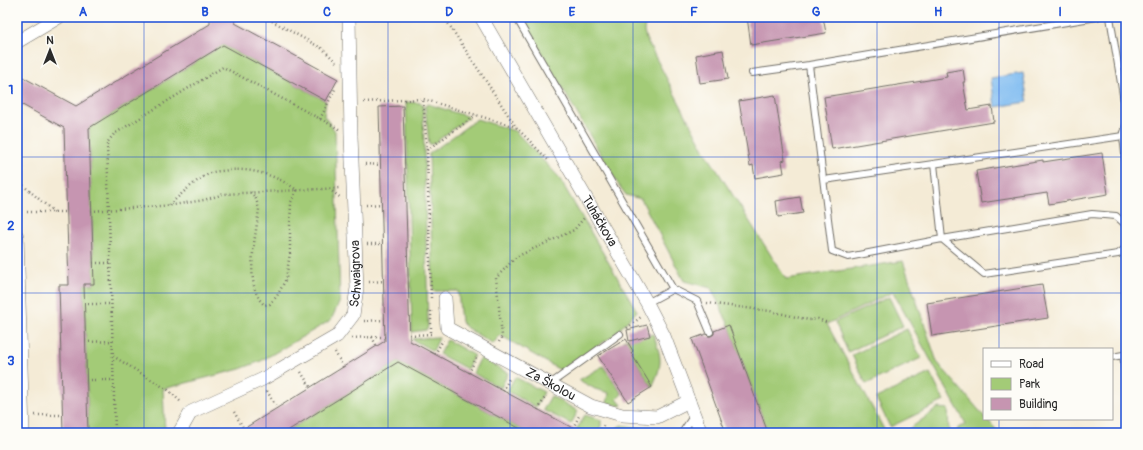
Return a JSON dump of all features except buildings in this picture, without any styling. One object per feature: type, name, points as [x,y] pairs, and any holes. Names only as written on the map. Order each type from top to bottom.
[{"type":"street","points":[[17,42],[59,17]]},
{"type":"street","name":"Schwaigrova","points":[[191,412],[263,379],[337,336],[353,315],[357,288],[349,17]]},
{"type":"street","name":"Tuháčkova","points":[[481,17],[645,310],[664,336],[701,433]]},
{"type":"street","points":[[17,236],[23,433]]},
{"type":"street","points":[[445,298],[446,332]]},
{"type":"street","name":"Za Školou","points":[[446,332],[549,388],[591,406],[622,415],[657,417],[689,401]]},
{"type":"street","points":[[179,433],[191,412]]},
{"type":"lane","points":[[516,17],[673,289],[697,302],[710,332]]},
{"type":"lane","points":[[752,73],[809,65],[1097,17]]},
{"type":"lane","points":[[1110,17],[1126,112]]},
{"type":"lane","points":[[809,65],[832,251],[848,257],[1092,214],[1116,216],[1126,225]]},
{"type":"lane","points":[[1126,126],[1123,136],[1126,163]]},
{"type":"lane","points":[[824,180],[1123,136]]},
{"type":"lane","points":[[934,164],[942,240],[984,274],[1118,254],[1126,248]]},
{"type":"lane","points":[[645,310],[673,289]]},
{"type":"lane","points":[[549,388],[620,334]]},
{"type":"lane","points":[[1113,357],[1123,355],[1126,378]]},
{"type":"lane","points":[[682,433],[694,415]]},
{"type":"path","points":[[265,17],[323,49],[334,59],[337,65]]},
{"type":"path","points":[[444,17],[516,127],[548,161]]},
{"type":"path","points":[[115,433],[107,143],[114,134],[223,68],[352,136]]},
{"type":"path","points":[[320,119],[337,86]]},
{"type":"path","points":[[360,102],[423,99],[516,127]]},
{"type":"path","points":[[423,99],[427,150],[431,302]]},
{"type":"path","points":[[427,150],[476,115]]},
{"type":"path","points":[[362,164],[380,165]]},
{"type":"path","points":[[169,205],[195,183],[214,172],[240,169],[269,174],[297,190]]},
{"type":"path","points":[[17,180],[54,212]]},
{"type":"path","points":[[91,211],[169,205],[204,200],[224,194],[353,188]]},
{"type":"path","points":[[251,192],[256,199],[259,209],[252,270],[253,283],[258,298],[264,305],[270,304],[277,296],[286,279],[290,253],[291,202],[297,190]]},
{"type":"path","points":[[364,205],[382,204]]},
{"type":"path","points":[[27,212],[67,212]]},
{"type":"path","points":[[583,212],[589,223]]},
{"type":"path","points":[[502,336],[496,278],[516,257],[574,230],[586,216]]},
{"type":"path","points":[[365,244],[383,244]]},
{"type":"path","points":[[93,263],[111,263]]},
{"type":"path","points":[[366,282],[384,281]]},
{"type":"path","points":[[697,302],[770,310],[809,320],[818,319],[828,323]]},
{"type":"path","points":[[84,304],[112,304]]},
{"type":"path","points":[[431,310],[432,334]]},
{"type":"path","points":[[620,334],[645,310]]},
{"type":"path","points":[[363,321],[385,320]]},
{"type":"path","points":[[410,335],[446,332]]},
{"type":"path","points":[[435,354],[446,332]]},
{"type":"path","points":[[372,337],[377,347]]},
{"type":"path","points":[[351,338],[385,337]]},
{"type":"path","points":[[85,342],[113,341]]},
{"type":"path","points":[[333,350],[344,367]]},
{"type":"path","points":[[469,372],[478,354]]},
{"type":"path","points":[[113,356],[168,390],[191,412]]},
{"type":"path","points":[[300,370],[311,388]]},
{"type":"path","points":[[503,391],[512,373]]},
{"type":"path","points":[[86,380],[114,380]]},
{"type":"path","points":[[538,410],[549,388]]},
{"type":"path","points":[[267,391],[277,408]]},
{"type":"path","points":[[573,428],[582,410]]},
{"type":"path","points":[[234,412],[244,429]]},
{"type":"path","points":[[32,415],[63,415]]},
{"type":"path","points":[[599,433],[606,420]]},
{"type":"green space","points":[[521,17],[646,17],[644,31],[646,39],[703,148],[786,279],[903,261],[937,362],[983,415],[983,420],[988,420],[999,433],[957,433],[958,428],[966,424],[893,292],[827,324],[886,433],[768,433],[729,325],[711,288],[684,281],[641,199],[626,195],[618,184]]},
{"type":"green space","points":[[223,45],[326,101],[324,116],[335,131],[340,301],[331,320],[261,361],[240,369],[163,389],[165,433],[88,433],[84,284],[94,284],[89,128]]},
{"type":"green space","points":[[406,102],[420,103],[423,105],[428,327],[426,330],[412,332]]},
{"type":"green space","points":[[428,104],[469,117],[433,144],[429,144],[425,106]]},
{"type":"green space","points":[[477,119],[515,131],[558,176],[637,311],[613,336],[560,370],[500,335],[493,344],[467,328],[461,322],[458,291],[433,291],[429,154]]},
{"type":"green space","points":[[889,297],[903,326],[848,352],[835,322]]},
{"type":"green space","points":[[907,329],[921,358],[866,384],[852,355]]},
{"type":"green space","points":[[653,334],[660,355],[660,366],[652,387],[631,353],[633,351],[629,344],[626,345],[623,340]]},
{"type":"green space","points":[[439,338],[433,351],[413,340],[413,339]]},
{"type":"green space","points":[[447,340],[474,355],[467,369],[439,354]]},
{"type":"green space","points":[[480,359],[508,373],[501,388],[473,373]]},
{"type":"green space","points":[[398,362],[528,433],[284,433]]},
{"type":"green space","points":[[603,366],[622,394],[617,399],[622,405],[621,406],[607,403],[609,393],[595,389],[579,380]]},
{"type":"green space","points":[[930,373],[944,401],[890,427],[876,398]]},
{"type":"green space","points":[[515,377],[544,392],[536,407],[507,391]]},
{"type":"green space","points":[[551,396],[578,411],[571,424],[543,410]]},
{"type":"green space","points":[[938,408],[948,409],[949,433],[905,432]]},
{"type":"green space","points":[[585,415],[601,420],[601,426],[597,433],[582,433],[576,430]]},
{"type":"green space","points":[[621,425],[651,429],[654,433],[610,433]]},
{"type":"water","points":[[1023,73],[1028,102],[995,107],[991,78]]}]
